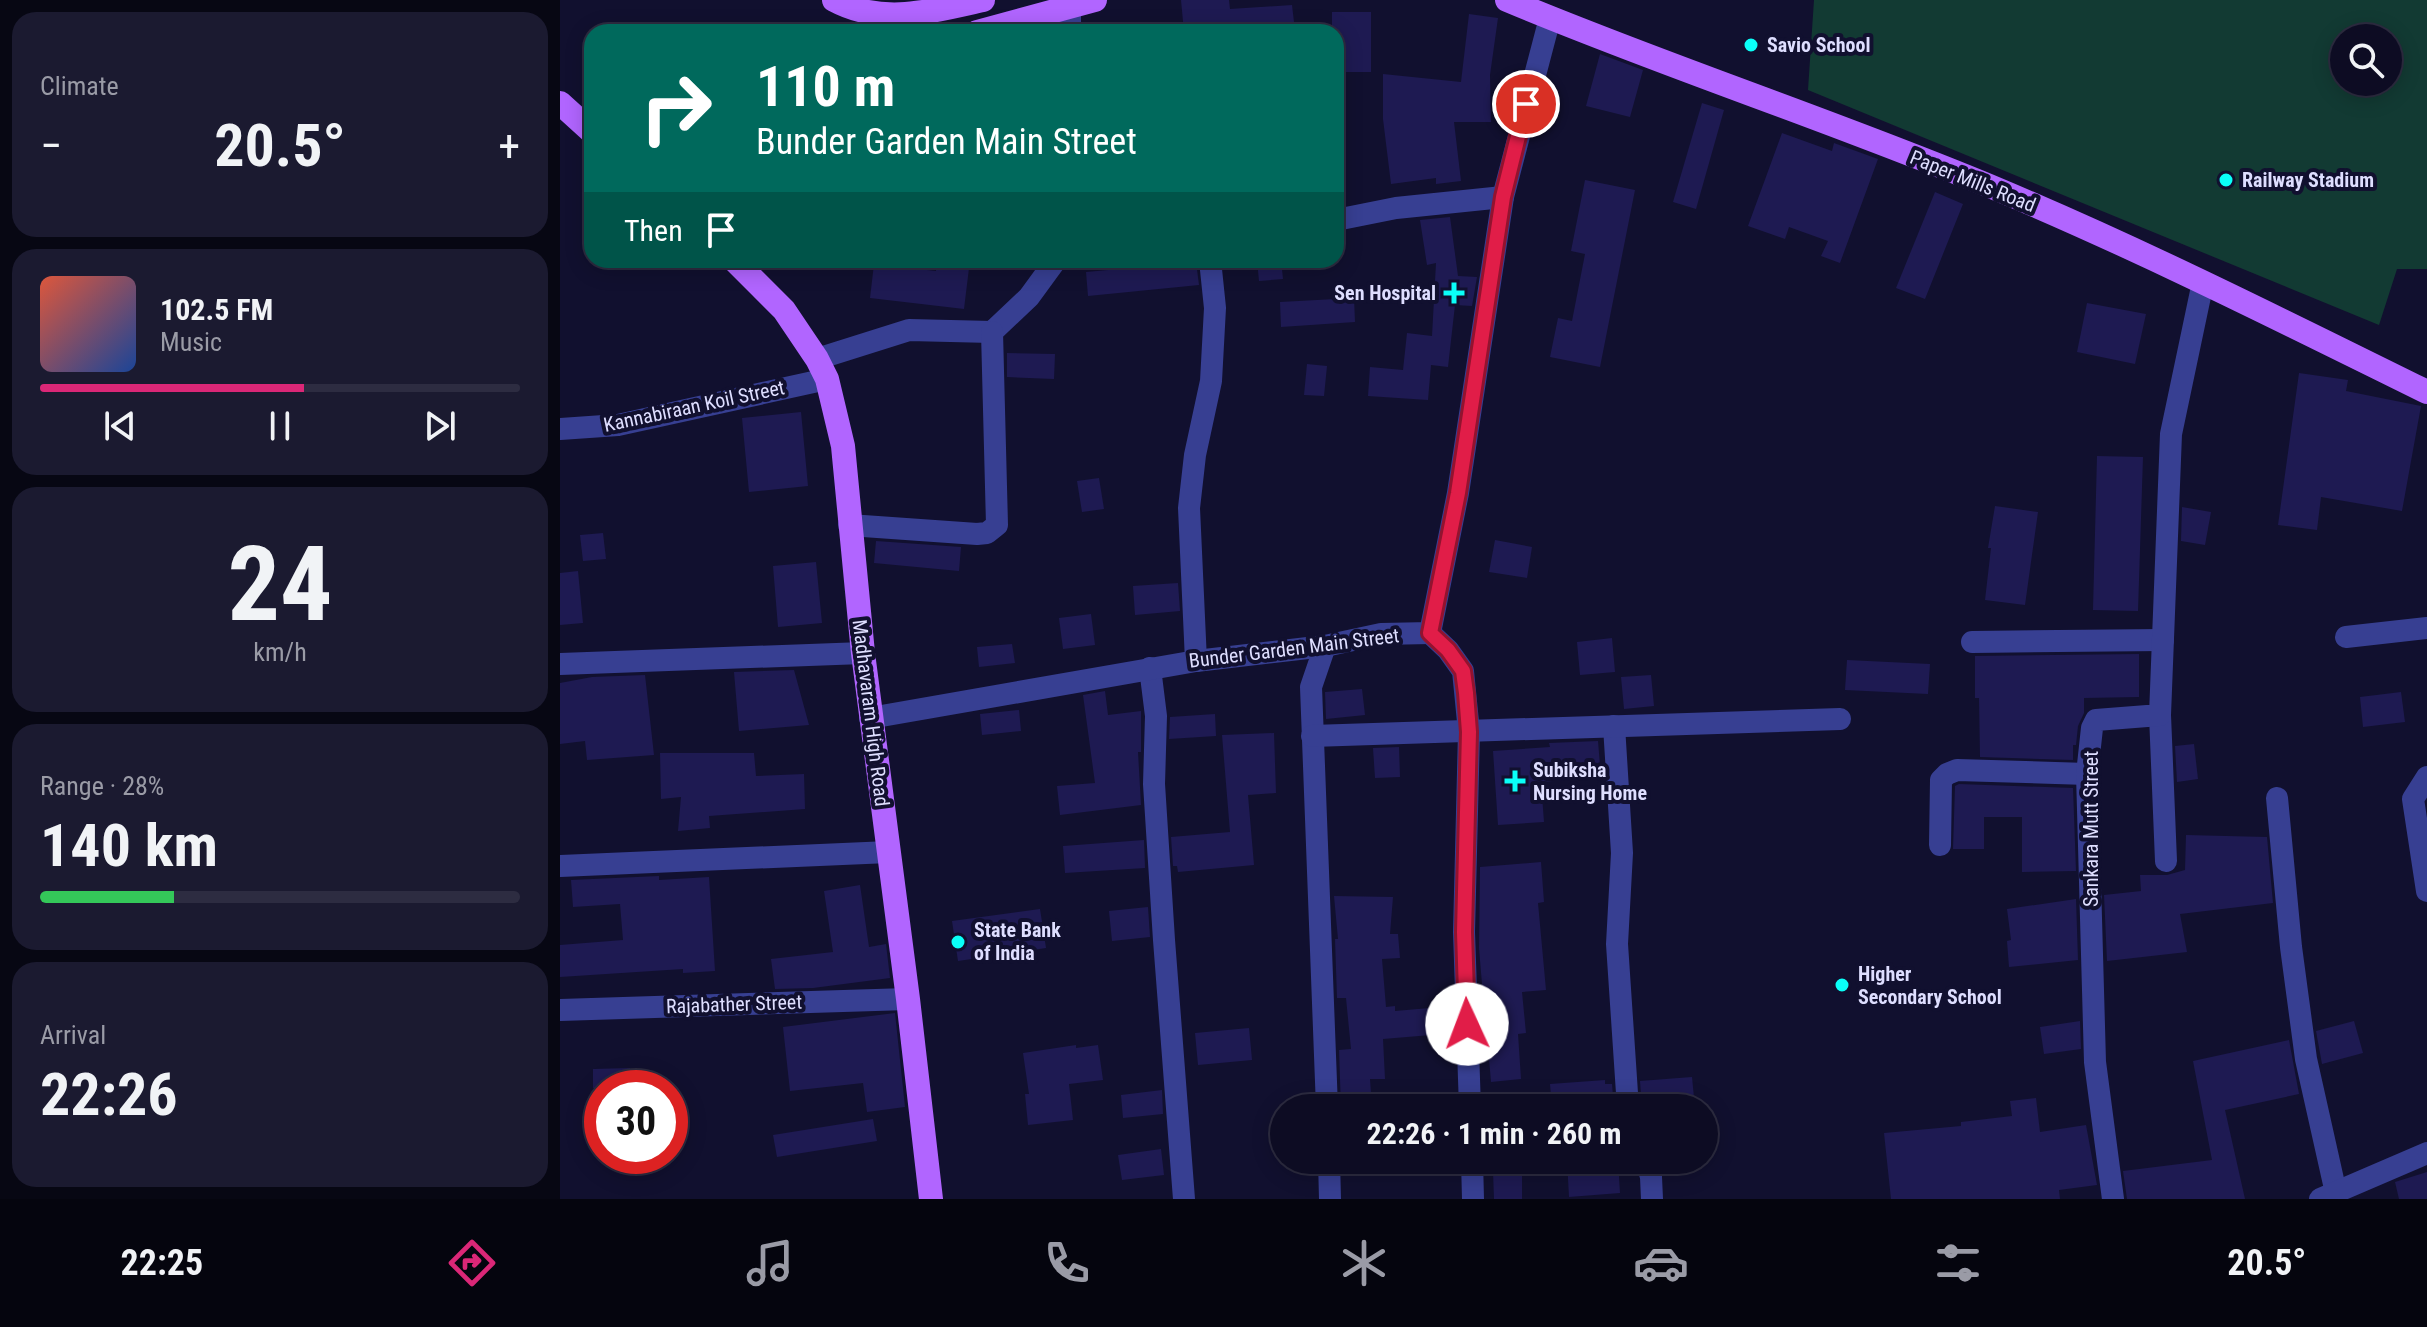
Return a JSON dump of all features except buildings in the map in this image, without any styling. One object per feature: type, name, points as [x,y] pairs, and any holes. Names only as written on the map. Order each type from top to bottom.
[{"type":"main road","points":[[834,0],[855,11],[913,16],[983,0]]},
{"type":"main road","points":[[1039,24],[1070,20],[1095,0]]},
{"type":"main road","name":"Paper Mills Road","points":[[1507,0],[2000,190],[2203,282],[2427,392]]},
{"type":"main road","points":[[560,103],[584,125]]},
{"type":"main road","name":"Madhavaram High Road","points":[[742,268],[784,310],[822,369],[843,446],[870,718],[931,1199]]},
{"type":"street","points":[[1470,1094],[1464,932],[1469,732],[1463,671],[1448,650],[1430,633],[1458,493],[1503,197],[1550,18]]},
{"type":"street","points":[[1344,218],[1396,208],[1503,197]]},
{"type":"street","points":[[849,525],[977,534],[987,533],[997,525],[992,332],[1029,297],[1050,268]]},
{"type":"street","points":[[1196,661],[1189,525],[1195,455],[1211,381],[1215,308],[1211,268]]},
{"type":"street","points":[[2166,861],[2160,715],[2171,434],[2203,282]]},
{"type":"street","name":"Kannabiraan Koil Street","points":[[560,429],[618,425],[822,369],[909,330],[992,332]]},
{"type":"street","points":[[2346,637],[2427,628]]},
{"type":"street","name":"Bunder Garden Main Street","points":[[870,718],[1196,661],[1325,646],[1381,634],[1430,633]]},
{"type":"street","points":[[1972,642],[2163,640]]},
{"type":"street","points":[[1325,646],[1311,687],[1326,1094]]},
{"type":"street","points":[[560,664],[863,653]]},
{"type":"street","points":[[1150,668],[1156,716],[1154,784],[1163,926],[1184,1199]]},
{"type":"street","name":"Sankara Mutt Street","points":[[2113,1199],[2095,1062],[2087,774],[2092,728],[2096,720],[2160,715]]},
{"type":"street","points":[[1312,736],[1840,719]]},
{"type":"street","points":[[1614,726],[1622,853],[1617,944],[1627,1094]]},
{"type":"street","points":[[1940,845],[1941,780],[1947,774],[1957,770],[2087,774]]},
{"type":"street","points":[[2427,777],[2413,799],[2427,891]]},
{"type":"street","points":[[2277,798],[2291,947],[2306,1059],[2342,1194],[2427,1153]]},
{"type":"street","points":[[560,866],[889,852]]},
{"type":"street","name":"Rajabather Street","points":[[560,1010],[908,999]]},
{"type":"street","points":[[1329,1174],[1330,1199]]},
{"type":"street","points":[[1472,1174],[1473,1199]]},
{"type":"street","points":[[1650,1174],[1652,1199]]},
{"type":"green space","name":"Railway Stadium","points":[[1814,0],[2427,0],[2427,269],[2397,269],[2379,325],[1808,90]]},
{"type":"place","name":"Savio School","points":[[1751,45]]},
{"type":"place","name":"Railway Stadium","points":[[2226,180]]},
{"type":"place","name":"Sen Hospital","points":[[1454,293]]},
{"type":"place","name":"Subiksha Nursing Home","points":[[1515,781]]},
{"type":"place","name":"State Bank of India","points":[[958,942]]},
{"type":"place","name":"Higher Secondary School","points":[[1842,985]]},
{"type":"route","points":[[1467,1024],[1464,932],[1469,732],[1466,693],[1463,671],[1448,650],[1430,633],[1458,493],[1503,197],[1526,104]]}]
